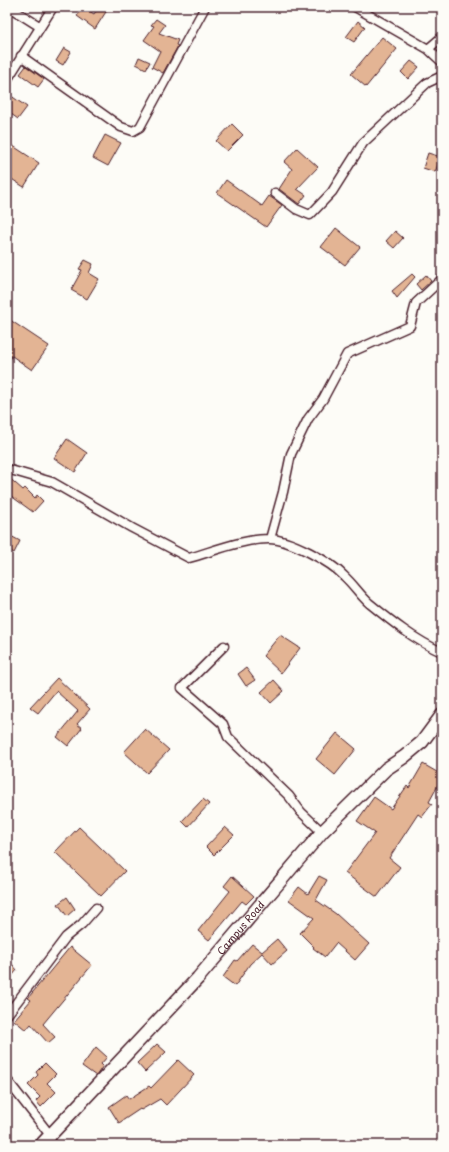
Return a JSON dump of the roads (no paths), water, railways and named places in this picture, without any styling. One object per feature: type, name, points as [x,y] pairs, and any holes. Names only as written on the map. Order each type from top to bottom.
[{"type":"street","points":[[8,7],[39,26]]},
{"type":"street","points":[[8,76],[39,26],[53,7]]},
{"type":"street","points":[[21,56],[121,127],[133,131],[140,127],[205,7]]},
{"type":"street","points":[[356,7],[428,49],[442,62]]},
{"type":"street","points":[[428,49],[442,37]]},
{"type":"street","points":[[275,193],[296,209],[310,215],[332,192],[363,143],[427,83],[442,76]]},
{"type":"street","points":[[270,539],[283,492],[291,454],[308,420],[323,400],[346,354],[410,326],[416,303],[442,279]]},
{"type":"street","points":[[7,469],[52,482],[132,528],[189,558],[250,541],[270,539],[293,545],[343,574],[367,602],[404,630],[442,652]]},
{"type":"street","points":[[224,646],[182,688],[223,724],[228,737],[289,796],[301,812],[322,832]]},
{"type":"street","name":"Campus Road","points":[[42,1145],[50,1140],[198,978],[322,832],[386,769],[404,758],[422,742],[442,715]]},
{"type":"street","points":[[7,1015],[66,937],[82,924],[96,908]]},
{"type":"street","points":[[7,1080],[50,1140]]}]
